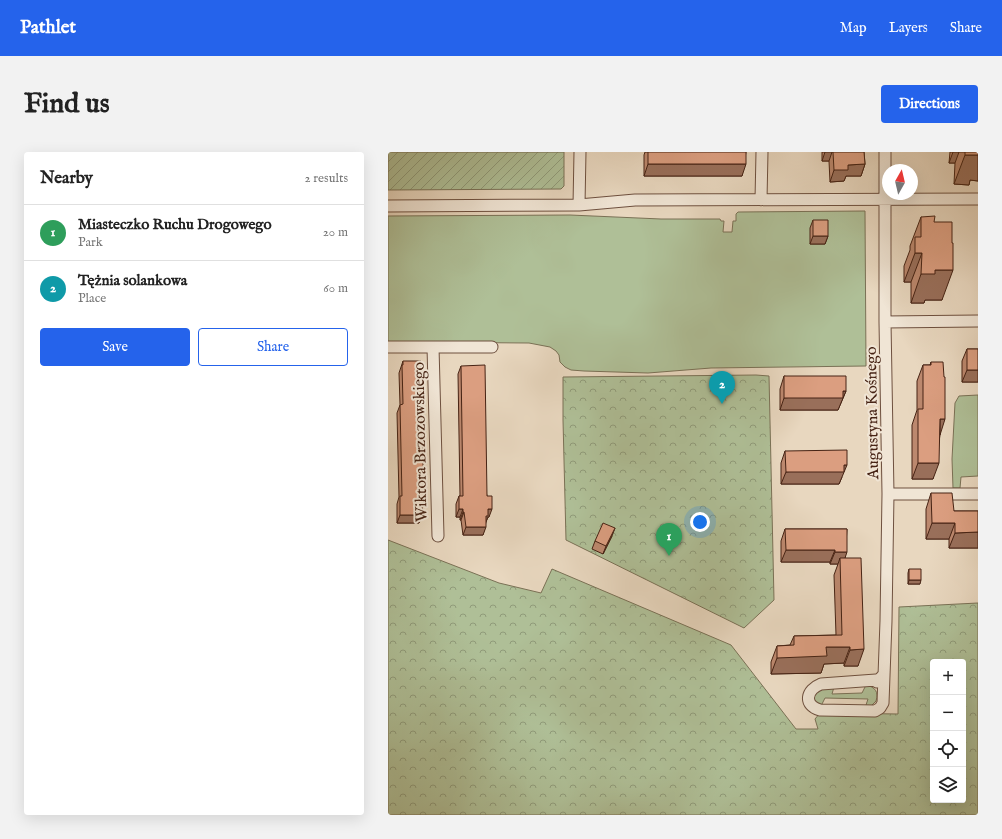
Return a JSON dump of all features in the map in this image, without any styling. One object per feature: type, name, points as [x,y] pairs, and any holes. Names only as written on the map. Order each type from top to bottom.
[{"type":"street","points":[[579,205],[580,152]]},
{"type":"street","points":[[761,200],[762,152]]},
{"type":"street","name":"Augustyna Kośnego","points":[[886,152],[886,164]]},
{"type":"street","points":[[388,206],[579,205],[635,200],[882,199]]},
{"type":"street","points":[[918,199],[978,199]]},
{"type":"street","name":"Augustyna Kośnego","points":[[884,674],[877,682],[876,680],[815,686],[811,689],[809,694],[810,704],[814,708],[820,710],[875,711],[880,708],[883,703],[884,674],[888,494],[885,322],[886,200]]},
{"type":"street","points":[[885,322],[978,322]]},
{"type":"street","points":[[388,347],[492,347]]},
{"type":"street","name":"Wiktora Brzozowskiego","points":[[433,347],[438,536]]},
{"type":"street","points":[[888,494],[978,494]]},
{"type":"green space","points":[[388,152],[564,152],[564,186],[561,189],[388,190]]},
{"type":"green space","points":[[865,211],[866,366],[711,368],[648,373],[584,371],[571,370],[565,367],[560,362],[559,355],[556,351],[550,347],[529,343],[388,342],[388,216],[570,215],[661,219],[720,219],[721,221],[724,221],[723,232],[732,232],[733,221],[736,221],[736,214],[738,212]]},
{"type":"green space","points":[[769,376],[774,600],[744,628],[566,540],[563,377]]},
{"type":"green space","points":[[978,395],[978,476],[961,477],[960,488],[953,488],[952,459],[955,403],[959,396]]},
{"type":"green space","points":[[388,540],[499,583],[541,593],[552,569],[731,645],[796,729],[818,729],[815,719],[820,713],[898,714],[899,607],[978,603],[978,815],[388,815]]},
{"type":"green space","points":[[866,685],[872,687],[877,693],[876,701],[870,707],[865,708],[868,699],[825,698],[821,706],[815,704],[814,691],[834,687],[832,694],[862,693]]},
{"type":"building","points":[[648,152],[746,152],[746,164],[648,164]]},
{"type":"building","points":[[833,152],[864,152],[865,164],[848,165],[848,170],[834,170]]},
{"type":"building","points":[[965,152],[978,152],[978,155],[965,155]]},
{"type":"building","points":[[935,216],[934,222],[952,222],[953,270],[935,270],[935,274],[921,274],[922,253],[915,253],[915,237],[921,237],[921,217]]},
{"type":"building","points":[[813,220],[828,220],[828,236],[813,236]]},
{"type":"building","points":[[967,349],[978,349],[978,370],[967,370]]},
{"type":"building","points":[[403,361],[421,361],[422,369],[421,387],[424,502],[422,502],[422,515],[400,515],[400,496],[402,496],[400,405],[403,404]]},
{"type":"building","points":[[931,362],[943,362],[945,377],[945,419],[940,419],[939,463],[918,463],[918,409],[923,409],[923,365],[931,365]]},
{"type":"building","points":[[485,365],[487,496],[492,496],[492,509],[488,509],[488,516],[486,516],[486,527],[466,527],[463,509],[459,509],[459,496],[463,496],[461,366]]},
{"type":"building","points":[[784,376],[846,376],[846,391],[843,391],[843,398],[784,398]]},
{"type":"building","points":[[847,450],[847,465],[844,465],[844,472],[786,472],[785,451]]},
{"type":"building","points":[[931,493],[952,493],[954,511],[978,511],[978,532],[955,533],[955,523],[932,523]]},
{"type":"building","points":[[603,523],[615,528],[606,546],[595,541]]},
{"type":"building","points":[[785,529],[847,529],[847,552],[835,552],[835,550],[786,550]]},
{"type":"building","points":[[840,558],[861,558],[864,649],[850,650],[850,647],[826,647],[827,656],[777,658],[777,646],[794,645],[794,636],[842,635]]},
{"type":"building","points":[[909,569],[921,569],[921,580],[909,580]]},
{"type":"place","name":"Tężnia solankowa","points":[[722,404]]},
{"type":"place","name":"Miasteczko Ruchu Drogowego","points":[[669,556]]}]
